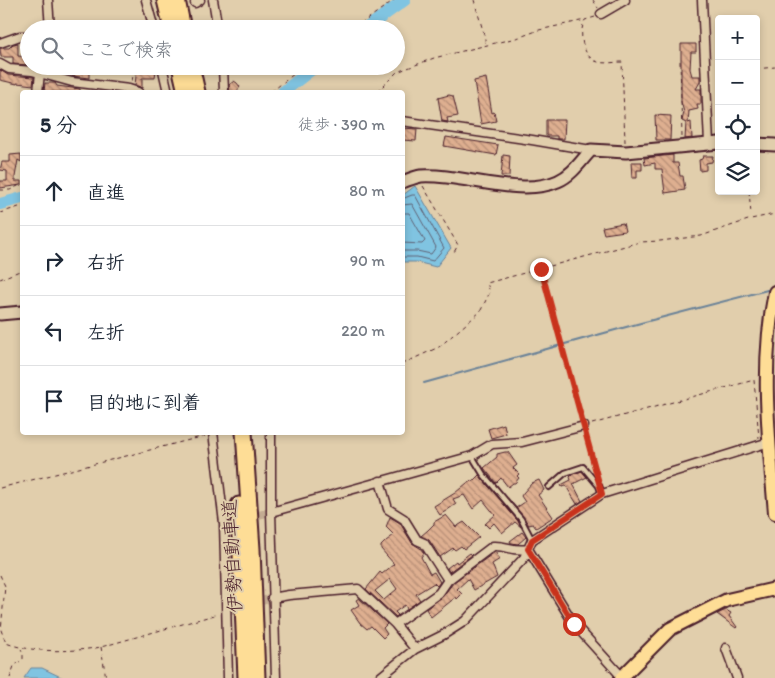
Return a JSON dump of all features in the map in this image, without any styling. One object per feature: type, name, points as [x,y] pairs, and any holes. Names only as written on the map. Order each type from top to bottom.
[{"type":"highway","points":[[165,0],[170,20]]},
{"type":"highway","points":[[177,0],[181,20]]},
{"type":"highway","points":[[191,20],[193,1]]},
{"type":"highway","points":[[182,75],[186,90]]},
{"type":"highway","points":[[193,75],[197,90]]},
{"type":"highway","name":"伊勢自動車道","points":[[234,435],[242,550],[246,678]]},
{"type":"highway","name":"伊勢自動車道","points":[[244,435],[252,550],[257,678]]},
{"type":"main road","points":[[405,181],[421,176],[513,186],[538,186],[558,182],[572,172],[591,150],[626,152],[714,143]]},
{"type":"main road","points":[[760,144],[775,145]]},
{"type":"main road","points":[[775,293],[766,361],[764,443],[775,514]]},
{"type":"main road","points":[[0,314],[20,312]]},
{"type":"main road","points":[[622,678],[670,629],[727,600],[775,589]]},
{"type":"street","points":[[48,0],[49,20]]},
{"type":"street","points":[[146,0],[152,20]]},
{"type":"street","points":[[213,0],[216,20]]},
{"type":"street","points":[[601,14],[625,0]]},
{"type":"street","points":[[702,0],[714,143]]},
{"type":"street","points":[[0,43],[20,36]]},
{"type":"street","points":[[0,64],[9,69],[20,70]]},
{"type":"street","points":[[38,90],[40,75]]},
{"type":"street","points":[[47,75],[72,82],[130,89]]},
{"type":"street","points":[[164,75],[168,90]]},
{"type":"street","points":[[223,75],[224,90]]},
{"type":"street","points":[[405,122],[591,150]]},
{"type":"street","points":[[271,512],[472,456],[492,444],[522,442],[584,426]]},
{"type":"street","points":[[213,435],[224,523],[228,678]]},
{"type":"street","points":[[271,435],[272,598],[276,678]]},
{"type":"street","points":[[380,678],[415,648],[443,635],[465,620],[524,558],[532,540],[600,490],[764,443]]},
{"type":"street","points":[[380,481],[388,510],[404,519],[417,540],[424,543],[448,580]]},
{"type":"street","points":[[395,624],[439,593],[448,580],[493,546],[501,546],[516,551],[528,549]]},
{"type":"street","points":[[528,549],[574,624],[622,678]]},
{"type":"street","points":[[272,598],[358,589],[395,624],[415,648]]},
{"type":"street","points":[[726,648],[737,678]]},
{"type":"lane","points":[[472,456],[483,474],[521,519],[532,540]]},
{"type":"lane","points":[[549,487],[565,473],[583,467],[600,490]]},
{"type":"path","points":[[366,20],[394,0]]},
{"type":"path","points":[[474,0],[486,44]]},
{"type":"path","points":[[405,69],[434,58],[601,14],[593,0]]},
{"type":"path","points":[[584,20],[581,39],[587,55],[599,63],[622,62],[626,152]]},
{"type":"path","points":[[680,61],[682,146]]},
{"type":"path","points":[[760,69],[775,67]]},
{"type":"path","points":[[130,89],[133,75]]},
{"type":"path","points":[[274,90],[293,75]]},
{"type":"path","points":[[379,90],[394,75]]},
{"type":"path","points":[[421,176],[420,181],[458,244],[453,254]]},
{"type":"path","points":[[0,190],[10,190],[20,185]]},
{"type":"path","points":[[749,195],[750,214]]},
{"type":"path","points":[[0,212],[20,207]]},
{"type":"path","points":[[405,363],[439,347],[480,312],[490,292],[487,284],[640,242],[701,236],[751,218],[775,214]]},
{"type":"path","points":[[541,269],[600,490]]},
{"type":"path","points":[[0,279],[20,271]]},
{"type":"path","points":[[584,426],[754,380],[764,443]]},
{"type":"path","points":[[0,488],[205,435]]},
{"type":"path","points":[[0,575],[6,586],[1,630],[6,643],[20,649],[82,651],[226,612]]},
{"type":"path","points":[[101,647],[106,678]]},
{"type":"path","points":[[10,678],[14,666],[23,659],[23,652],[20,649]]},
{"type":"water","points":[[415,186],[451,248],[436,267],[416,262],[405,262],[405,194]]},
{"type":"water","points":[[31,668],[42,668],[63,678],[24,678]]},
{"type":"building","points":[[18,43],[20,64],[13,64],[13,57],[1,57],[0,48],[9,48],[13,44]]},
{"type":"building","points":[[681,44],[696,44],[696,52],[691,52],[690,69],[692,76],[700,76],[700,82],[696,89],[701,89],[701,104],[697,104],[698,109],[689,111],[688,123],[691,122],[692,138],[685,139],[686,123],[682,121],[684,112],[681,102]]},
{"type":"building","points":[[0,70],[8,75],[34,77],[33,85],[0,80]]},
{"type":"building","points":[[89,75],[89,78],[72,76]]},
{"type":"building","points":[[136,75],[155,75],[155,78],[142,78],[142,88],[135,85]]},
{"type":"building","points":[[486,78],[492,113],[494,112],[496,121],[481,124],[474,81]]},
{"type":"building","points":[[234,81],[240,87],[238,90],[230,90],[229,85]]},
{"type":"building","points":[[45,83],[55,83],[57,86],[80,89],[80,90],[44,90]]},
{"type":"building","points":[[449,95],[453,96],[458,116],[447,118],[448,122],[442,121],[438,98]]},
{"type":"building","points":[[655,115],[671,116],[670,140],[656,140]]},
{"type":"building","points":[[546,120],[565,120],[564,139],[557,139],[557,136],[546,136]]},
{"type":"building","points":[[405,128],[417,129],[416,141],[405,140]]},
{"type":"building","points":[[446,137],[498,145],[496,155],[444,146]]},
{"type":"building","points":[[20,154],[15,181],[20,181],[20,185],[0,188],[0,181],[7,181],[7,171],[0,170],[2,162],[10,162],[10,155]]},
{"type":"building","points":[[503,155],[510,156],[509,176],[501,176]]},
{"type":"building","points":[[673,155],[673,163],[678,163],[680,176],[683,176],[685,190],[665,193],[662,169],[655,169],[655,163],[645,165],[644,158]]},
{"type":"building","points":[[703,156],[713,156],[712,162],[706,163],[706,170],[700,171],[699,160]]},
{"type":"building","points":[[631,162],[642,162],[642,170],[637,170],[637,178],[632,178]]},
{"type":"building","points":[[623,223],[625,231],[604,234],[602,227]]},
{"type":"building","points":[[504,424],[506,434],[491,438],[488,429]]},
{"type":"building","points":[[508,452],[517,465],[513,468],[519,474],[517,476],[519,478],[515,483],[508,487],[501,478],[496,483],[484,468],[497,457],[497,454]]},
{"type":"building","points":[[582,471],[587,477],[573,484],[582,501],[577,504],[566,486],[562,487],[561,485],[571,480],[570,477],[573,474]]},
{"type":"building","points":[[479,475],[521,527],[515,522],[502,533],[494,523],[489,528],[485,524],[495,515],[483,500],[473,509],[464,495],[453,499],[456,504],[440,515],[434,506]]},
{"type":"building","points":[[539,480],[544,490],[538,495],[553,517],[536,528],[533,524],[529,525],[516,508],[525,502],[521,496],[523,493],[532,483]]},
{"type":"building","points":[[446,515],[456,527],[464,522],[479,537],[464,549],[461,546],[455,550],[453,548],[440,557],[429,540],[421,536],[434,522]]},
{"type":"building","points":[[390,517],[400,523],[412,543],[424,553],[421,557],[430,574],[434,572],[440,582],[437,586],[434,583],[416,594],[420,600],[407,609],[405,605],[395,612],[398,615],[396,617],[366,589],[380,572],[382,574],[394,564],[381,549],[381,546],[394,535],[386,527]],"holes":[[[390,579],[397,589],[384,600],[375,591]]]},
{"type":"building","points":[[522,532],[526,537],[518,544],[511,543],[510,541]]},
{"type":"building","points":[[495,552],[500,559],[492,564],[497,577],[474,590],[468,579],[457,589],[462,594],[431,617],[426,609],[442,597],[454,582]]},
{"type":"building","points":[[470,553],[472,555],[449,572],[447,568]]},
{"type":"building","points":[[359,598],[387,624],[383,628],[387,634],[383,638],[371,626],[367,629],[360,623],[351,610],[359,605],[356,600]]},
{"type":"building","points":[[726,610],[731,613],[729,616],[736,628],[717,614]]},
{"type":"waterway","points":[[377,20],[405,0]]},
{"type":"waterway","points":[[286,90],[305,75]]},
{"type":"waterway","points":[[0,204],[20,199]]},
{"type":"waterway","points":[[424,383],[771,289]]},
{"type":"tunnel","points":[[224,523],[271,512]]},
{"type":"tunnel","points":[[226,612],[272,598]]},
{"type":"route","points":[[541,269],[602,494],[532,540],[528,549],[574,624]]}]
